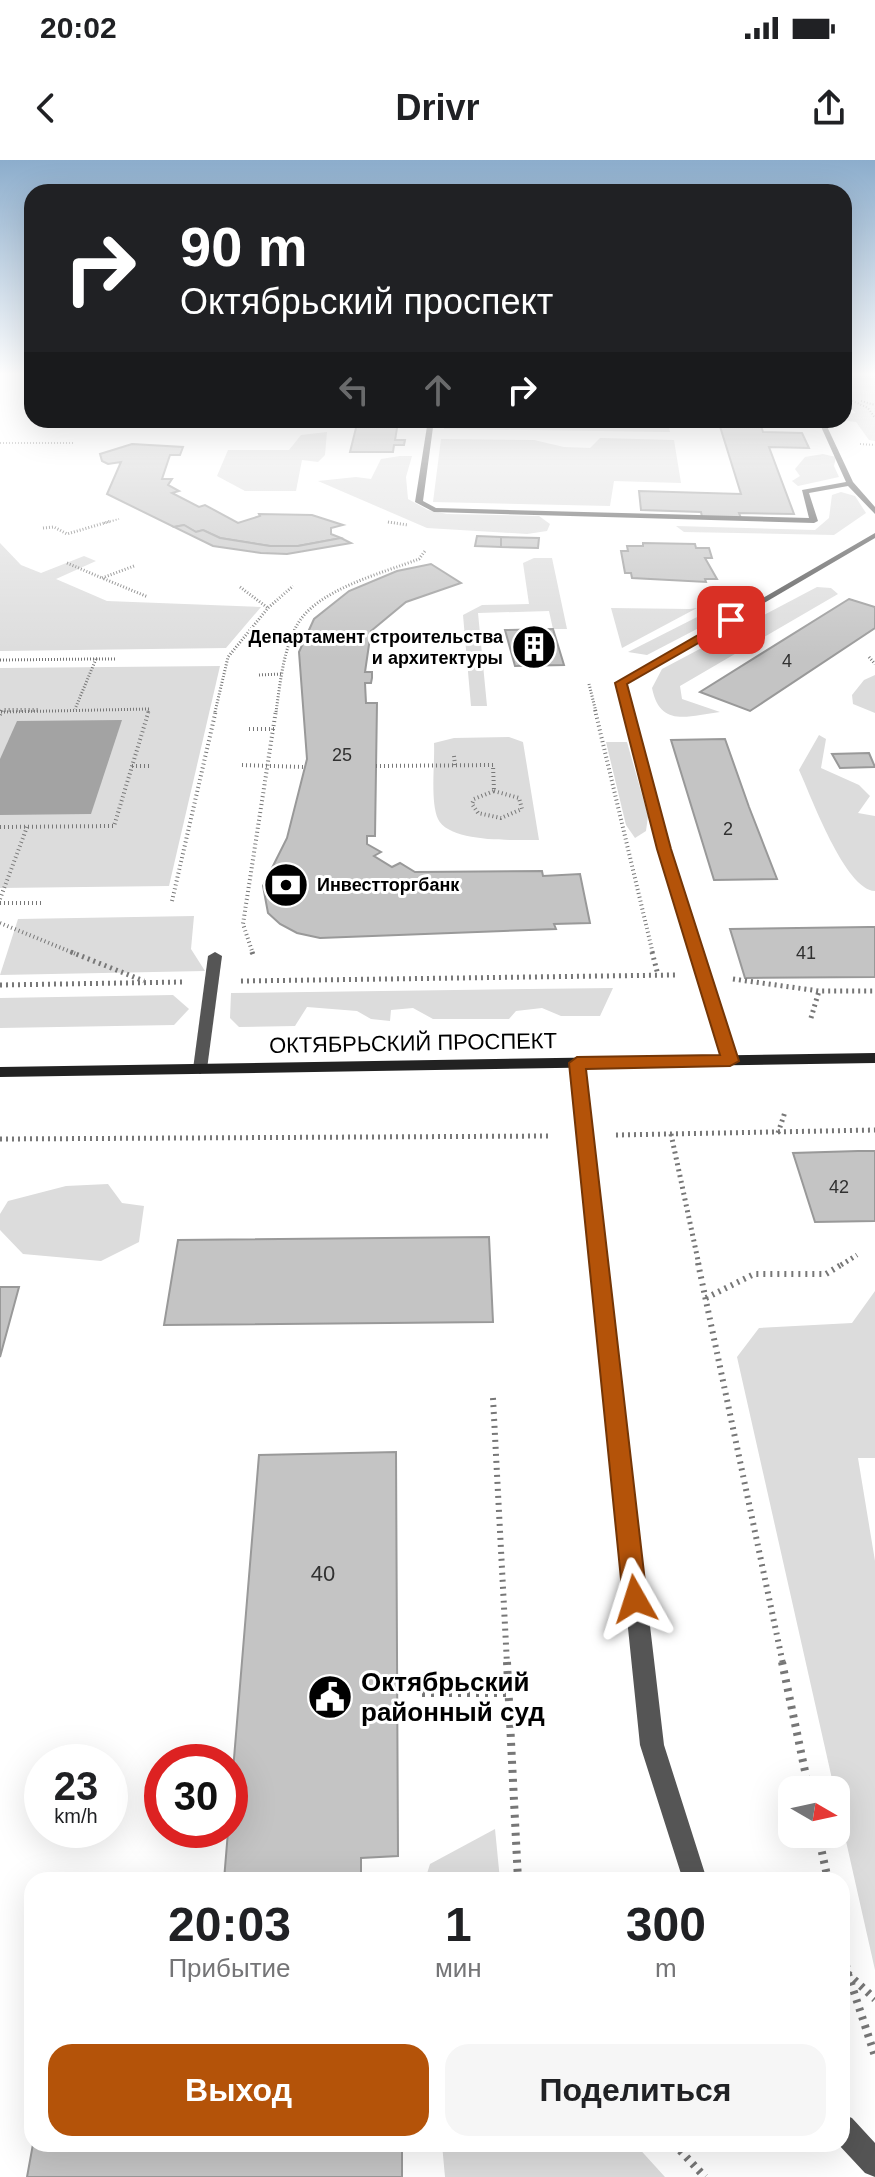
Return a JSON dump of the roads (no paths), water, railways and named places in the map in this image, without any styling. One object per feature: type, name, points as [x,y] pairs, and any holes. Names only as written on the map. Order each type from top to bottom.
[{"type":"main road","name":"ОКТЯБРЬСКИЙ ПРОСПЕКТ","points":[[0,1072],[875,1058]]},
{"type":"street","points":[[424,470],[419,502],[434,510],[814,521],[805,492],[850,483]]},
{"type":"street","points":[[844,470],[850,483],[875,512]]},
{"type":"street","points":[[730,1061],[664,849],[621,683],[875,535]]},
{"type":"street","points":[[200,1069],[215,956]]},
{"type":"street","points":[[577,1063],[652,1745],[692,1872]]},
{"type":"street","points":[[850,2136],[875,2163]]},
{"type":"place","name":"Департамент строительства и архитектуры","points":[[534,647]]},
{"type":"place","name":"Инвестторгбанк","points":[[286,885]]},
{"type":"place","name":"Октябрьский районный суд","points":[[330,1697]]}]
